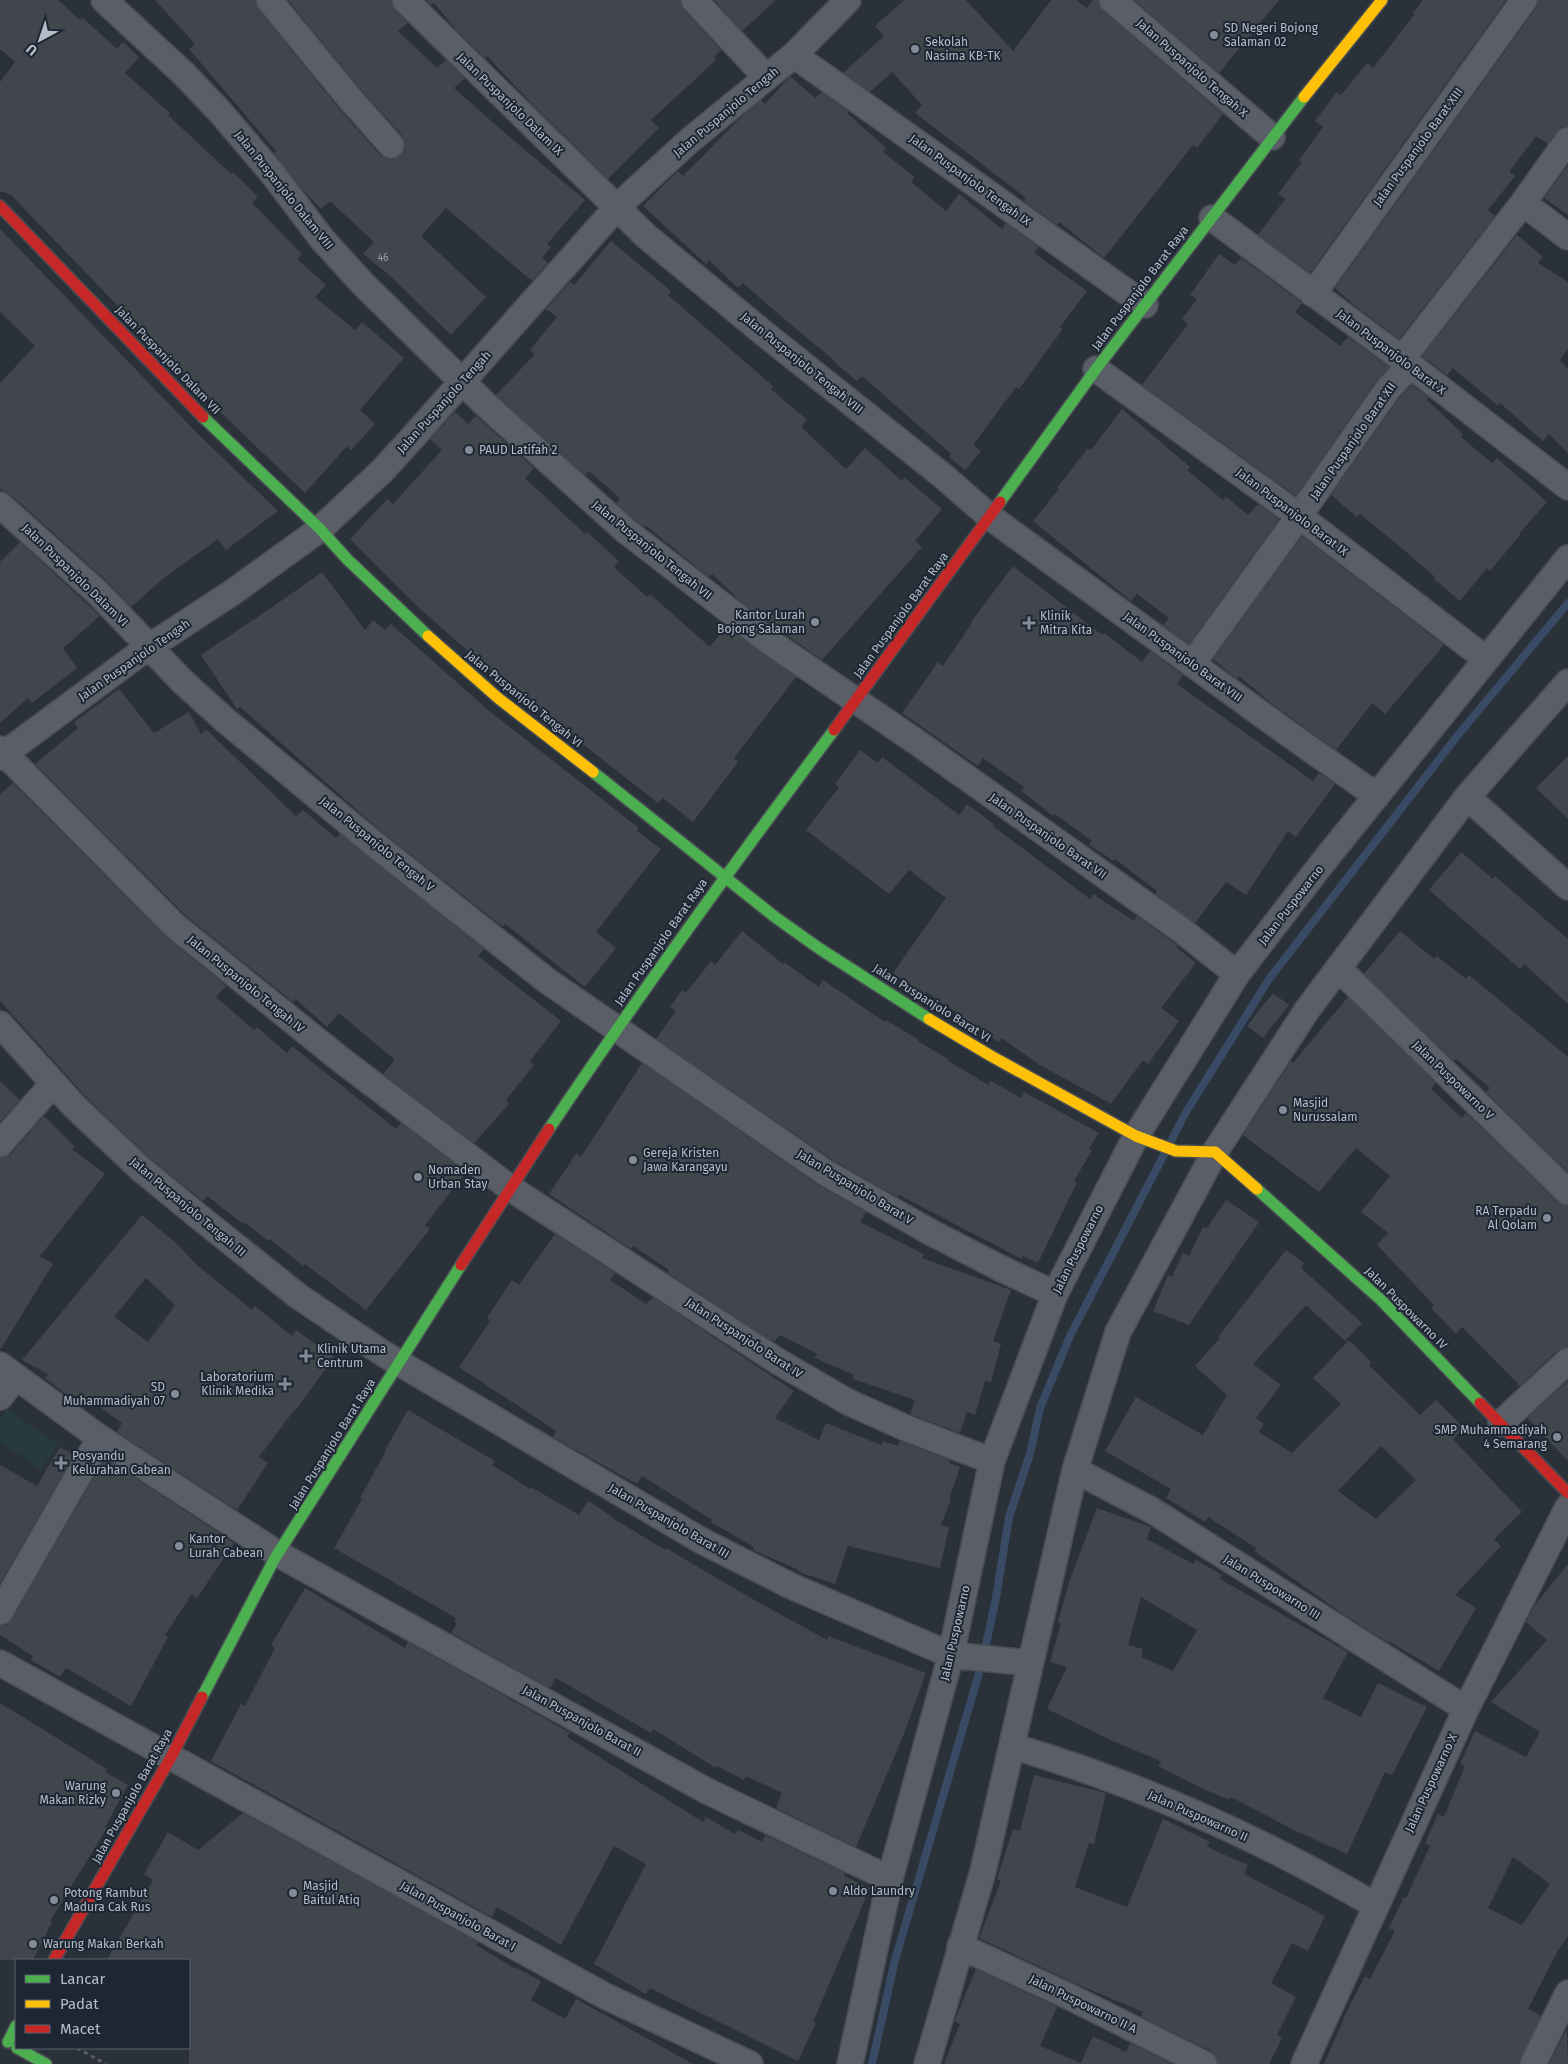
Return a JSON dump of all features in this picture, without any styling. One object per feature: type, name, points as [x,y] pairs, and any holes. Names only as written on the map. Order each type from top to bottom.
[{"type":"main road","name":"Jalan Puspanjolo Barat Raya","points":[[55,1959],[170,1758],[278,1554],[510,1188],[616,1030],[724,876],[856,702],[1096,369],[1272,137],[1382,0]]},
{"type":"main road","name":"Jalan Puspanjolo Dalam VII","points":[[0,206],[211,425],[320,529]]},
{"type":"main road","name":"Jalan Puspanjolo Tengah VI","points":[[320,529],[346,559],[383,596],[473,676],[547,737],[724,876]]},
{"type":"main road","name":"Jalan Puspanjolo Barat VI","points":[[724,876],[820,950],[991,1056],[1143,1139],[1176,1151],[1215,1152]]},
{"type":"main road","name":"Jalan Puspowarno IV","points":[[1215,1152],[1381,1300],[1568,1493]]},
{"type":"main road","points":[[10,2044],[15,2029]]},
{"type":"main road","points":[[19,2049],[46,2064]]},
{"type":"street","name":"Jalan Puspanjolo Dalam VIII","points":[[104,0],[184,74],[272,173],[322,239],[363,284],[463,382]]},
{"type":"street","points":[[269,0],[351,100],[391,145]]},
{"type":"street","name":"Jalan Puspanjolo Dalam IX","points":[[405,0],[617,207]]},
{"type":"street","points":[[694,0],[766,77]]},
{"type":"street","name":"Jalan Puspanjolo Tengah","points":[[1,753],[150,647],[233,592],[320,529],[382,471],[617,207],[689,141],[794,55],[848,0]]},
{"type":"street","name":"Jalan Puspanjolo Tengah X","points":[[1112,0],[1272,137]]},
{"type":"street","name":"Jalan Puspanjolo Barat XIII","points":[[1312,294],[1524,0]]},
{"type":"street","name":"Jalan Puspanjolo Tengah IX","points":[[794,55],[1145,305]]},
{"type":"street","name":"Jalan Puspanjolo Barat XII","points":[[1192,664],[1299,516],[1406,362],[1568,140]]},
{"type":"street","points":[[1523,203],[1568,237]]},
{"type":"street","name":"Jalan Puspanjolo Tengah VIII","points":[[617,207],[646,236],[943,476],[990,517]]},
{"type":"street","name":"Jalan Puspanjolo Barat X","points":[[1212,218],[1406,362],[1568,487]]},
{"type":"street","name":"Jalan Puspanjolo Barat IX","points":[[1096,369],[1299,516],[1486,659]]},
{"type":"street","name":"Jalan Puspanjolo Tengah VII","points":[[463,382],[626,531],[770,642],[856,702]]},
{"type":"street","name":"Jalan Puspanjolo Dalam VI","points":[[0,505],[64,561],[150,647]]},
{"type":"street","name":"Jalan Puspanjolo Barat VIII","points":[[990,517],[1377,796]]},
{"type":"street","name":"Jalan Puspowarno","points":[[850,2064],[890,1879],[962,1656],[992,1461],[1055,1294],[1237,974],[1315,873],[1568,558]]},
{"type":"street","name":"Jalan Puspanjolo Tengah V","points":[[150,647],[183,682],[278,765],[546,980],[616,1030]]},
{"type":"street","points":[[927,2064],[983,1871],[1075,1470],[1118,1332],[1215,1152],[1307,1010],[1467,797],[1568,682]]},
{"type":"street","name":"Jalan Puspanjolo Barat VII","points":[[856,702],[918,742],[1180,929],[1237,974]]},
{"type":"street","name":"Jalan Puspanjolo Tengah IV","points":[[1,753],[175,926],[340,1059],[510,1188]]},
{"type":"street","points":[[1467,797],[1568,887]]},
{"type":"street","name":"Jalan Puspowarno V","points":[[1338,968],[1568,1192]]},
{"type":"street","name":"Jalan Puspanjolo Tengah III","points":[[0,1024],[75,1107],[142,1170],[298,1296],[399,1363]]},
{"type":"street","name":"Jalan Puspanjolo Barat V","points":[[616,1030],[630,1037],[826,1174],[940,1237],[1055,1294]]},
{"type":"street","points":[[0,1144],[53,1084]]},
{"type":"street","name":"Jalan Puspanjolo Barat IV","points":[[510,1188],[779,1362],[848,1402],[906,1428],[992,1461]]},
{"type":"street","points":[[1501,1423],[1568,1361]]},
{"type":"street","name":"Jalan Puspanjolo Barat III","points":[[399,1363],[702,1541],[791,1586],[962,1656],[1030,1663]]},
{"type":"street","points":[[0,1397],[8,1371]]},
{"type":"street","name":"Jalan Puspanjolo Barat II","points":[[8,1371],[100,1438],[278,1554],[707,1791],[890,1879]]},
{"type":"street","points":[[0,1612],[100,1438]]},
{"type":"street","name":"Jalan Puspowarno III","points":[[1075,1470],[1153,1511],[1466,1709]]},
{"type":"street","name":"Jalan Puspowarno X","points":[[1304,2064],[1466,1709],[1568,1507]]},
{"type":"street","name":"Jalan Puspanjolo Barat I","points":[[0,1663],[605,1996],[750,2064]]},
{"type":"street","name":"Jalan Puspowarno II","points":[[1012,1746],[1060,1761],[1180,1807],[1261,1844],[1376,1906]]},
{"type":"street","name":"Jalan Puspowarno II A","points":[[960,1946],[1070,1997],[1204,2064]]},
{"type":"street","points":[[1533,2064],[1568,1993]]},
{"type":"path","points":[[79,2049],[106,2064]]},
{"type":"green space","points":[[7,1409],[58,1444],[41,1469],[0,1442],[0,1420]]},
{"type":"building","points":[[0,0],[58,0],[80,20],[82,17],[117,49],[123,42],[139,57],[125,73],[170,113],[168,115],[231,174],[233,172],[258,197],[252,203],[302,254],[297,259],[326,285],[315,297],[355,330],[362,322],[404,358],[360,410],[375,424],[351,450],[347,446],[305,493],[222,414],[11,195],[0,191],[0,82],[15,62],[0,49]]},
{"type":"building","points":[[155,0],[255,0],[258,9],[340,110],[380,155],[393,159],[400,156],[404,150],[405,143],[402,135],[362,91],[288,0],[391,0],[395,10],[408,23],[398,31],[437,68],[446,60],[465,78],[454,88],[585,200],[547,244],[551,247],[542,258],[548,263],[532,281],[446,208],[421,236],[486,297],[451,335],[388,274],[363,254],[374,242],[330,201],[321,209],[300,187],[274,153],[276,151],[189,49],[195,44]]},
{"type":"building","points":[[426,0],[680,0],[684,10],[721,50],[714,57],[716,60],[651,120],[659,128],[608,179],[533,105],[487,56],[485,58],[459,33],[434,3],[431,5]]},
{"type":"building","points":[[714,0],[776,0],[742,31]]},
{"type":"building","points":[[904,0],[966,0],[1013,51],[1051,0],[1076,0],[1087,8],[1093,0],[1098,0],[1103,11],[1223,114],[1197,148],[1193,145],[1104,258],[1059,222],[1057,225],[1024,201],[1026,198],[915,113],[922,105],[892,72],[870,92],[843,73],[884,36],[875,26]]},
{"type":"building","name":"SD Negeri Bojong Salaman 02","points":[[1134,0],[1279,0],[1219,73]]},
{"type":"building","points":[[1423,0],[1506,0],[1310,273],[1258,235],[1285,199],[1278,194],[1302,162],[1299,160],[1323,127],[1315,121],[1337,92],[1341,95],[1367,63],[1373,68],[1414,15],[1413,13]]},
{"type":"building","points":[[1538,0],[1568,0],[1568,126],[1562,127],[1557,131],[1548,144],[1536,136],[1509,172],[1515,176],[1488,210],[1495,216],[1399,339],[1335,288],[1536,8]]},
{"type":"building","points":[[790,76],[815,98],[822,92],[849,112],[847,113],[886,148],[883,152],[915,177],[911,182],[946,211],[959,194],[1002,229],[1006,223],[1039,247],[1034,253],[1087,291],[1060,327],[1063,329],[1019,389],[1016,387],[973,445],[981,451],[965,470],[949,457],[951,454],[862,376],[857,381],[743,283],[738,288],[709,260],[706,264],[643,206],[678,171],[683,176],[738,120],[761,100],[765,104]]},
{"type":"building","points":[[1568,165],[1568,215],[1544,198]]},
{"type":"building","points":[[0,229],[200,436],[278,511],[226,550],[218,539],[165,577],[131,607],[108,582],[10,494],[0,489],[0,383],[35,346],[0,312]]},
{"type":"building","points":[[1517,235],[1543,257],[1538,263],[1568,282],[1568,349],[1560,360],[1568,369],[1568,453],[1549,434],[1543,441],[1500,403],[1498,406],[1453,368],[1447,375],[1422,356]]},
{"type":"building","points":[[611,241],[671,291],[668,295],[773,386],[771,389],[807,420],[801,427],[846,469],[865,448],[902,481],[904,477],[942,509],[915,541],[922,547],[822,660],[742,603],[712,574],[709,577],[645,525],[644,527],[635,520],[616,503],[620,498],[589,471],[585,475],[496,395],[535,354],[530,350],[557,317],[546,309],[570,282],[574,285]]},
{"type":"building","points":[[1219,254],[1235,265],[1241,258],[1302,303],[1295,312],[1340,346],[1348,337],[1389,367],[1376,381],[1296,496],[1142,385],[1188,324],[1182,319],[1197,299],[1190,295]]},
{"type":"building","points":[[1412,385],[1429,398],[1427,400],[1463,434],[1461,437],[1492,463],[1497,458],[1547,502],[1490,571],[1487,568],[1460,601],[1434,579],[1435,577],[1360,514],[1357,517],[1331,495],[1399,398]]},
{"type":"building","points":[[1122,409],[1190,467],[1187,470],[1223,500],[1226,497],[1248,515],[1258,504],[1279,519],[1189,644],[1163,625],[1169,618],[1137,594],[1131,601],[1033,521],[1059,489],[1057,488],[1088,448],[1091,450]]},
{"type":"building","points":[[455,412],[468,424],[476,416],[534,468],[525,478],[585,534],[587,532],[619,561],[614,567],[647,597],[650,594],[710,647],[726,626],[796,677],[734,758],[738,762],[693,822],[663,798],[658,803],[508,686],[419,608],[350,539],[387,499],[393,504],[442,450],[430,439]]},
{"type":"building","points":[[1302,536],[1444,645],[1385,714],[1372,703],[1336,750],[1272,704],[1239,676],[1237,679],[1213,659]]},
{"type":"building","points":[[20,542],[100,616],[63,648],[77,668],[32,703],[28,698],[0,723],[0,562]]},
{"type":"building","points":[[1013,566],[1102,635],[1104,633],[1142,662],[1150,651],[1183,675],[1177,684],[1313,781],[1319,773],[1335,784],[1296,837],[1288,831],[1246,895],[1226,882],[1195,923],[1155,894],[1157,891],[1115,859],[1114,861],[1089,845],[1092,841],[1055,814],[1053,816],[1021,791],[1024,787],[983,758],[978,766],[902,713],[938,662],[943,666],[971,622]]},
{"type":"building","points":[[322,572],[365,630],[373,620],[385,630],[391,624],[488,710],[639,828],[637,831],[661,849],[596,932],[616,948],[585,987],[505,924],[503,927],[382,832],[240,707],[237,709],[201,655]]},
{"type":"building","points":[[119,689],[154,733],[189,712],[201,734],[206,729],[296,816],[303,810],[336,838],[340,834],[484,949],[478,956],[561,1021],[530,1061],[534,1065],[506,1100],[509,1104],[474,1143],[383,1074],[395,1060],[339,1013],[327,1027],[296,999],[293,1002],[185,915],[35,764],[78,728],[74,722]]},
{"type":"building","points":[[860,750],[878,763],[882,757],[959,815],[967,804],[994,824],[993,826],[1090,899],[1093,894],[1134,921],[1137,916],[1178,946],[1176,947],[1196,963],[1161,1008],[1179,1021],[1148,1064],[1143,1060],[1111,1104],[1040,1065],[1001,1038],[999,1042],[977,1029],[926,992],[924,995],[893,973],[946,898],[909,870],[889,894],[806,830],[839,787],[835,784]]},
{"type":"building","points":[[1568,756],[1568,819],[1536,788]]},
{"type":"building","points":[[13,783],[165,936],[226,986],[216,997],[254,1030],[257,1027],[287,1053],[292,1046],[396,1129],[401,1123],[466,1172],[425,1225],[430,1229],[366,1310],[305,1264],[303,1266],[270,1239],[268,1241],[244,1222],[243,1224],[207,1196],[203,1201],[151,1159],[87,1098],[0,1001],[0,794]]},
{"type":"building","points":[[1461,852],[1493,879],[1495,876],[1568,939],[1568,1004],[1524,964],[1520,969],[1429,890]]},
{"type":"building","points":[[742,931],[783,964],[784,962],[819,987],[823,980],[885,1022],[886,1020],[919,1040],[988,1085],[991,1081],[1021,1098],[1024,1092],[1099,1133],[1089,1149],[1092,1150],[1074,1181],[1077,1182],[1038,1263],[1023,1256],[1022,1259],[899,1195],[898,1197],[834,1161],[656,1039],[676,1011],[670,1007],[682,990],[686,993],[711,961],[715,965]]},
{"type":"building","points":[[1400,931],[1434,959],[1437,956],[1466,979],[1469,975],[1568,1057],[1568,1172],[1486,1092],[1490,1088],[1456,1059],[1454,1061],[1364,974]]},
{"type":"building","points":[[1273,993],[1289,1005],[1263,1038],[1247,1026]]},
{"type":"building","points":[[1348,997],[1436,1083],[1431,1089],[1462,1118],[1466,1113],[1558,1202],[1568,1206],[1568,1347],[1558,1350],[1520,1386],[1462,1327],[1456,1334],[1431,1308],[1434,1305],[1377,1245],[1388,1233],[1361,1212],[1390,1176],[1356,1148],[1319,1192],[1243,1135],[1291,1061],[1293,1063]]},
{"type":"building","points":[[642,1063],[818,1185],[866,1212],[860,1222],[924,1254],[922,1258],[1011,1290],[993,1341],[1001,1344],[991,1382],[985,1381],[975,1415],[967,1412],[960,1433],[910,1414],[915,1400],[853,1379],[854,1375],[815,1358],[817,1354],[780,1335],[775,1341],[771,1340],[668,1273],[669,1270],[633,1246],[631,1249],[549,1194],[576,1154],[581,1157]]},
{"type":"building","points":[[0,1081],[20,1100],[0,1122]]},
{"type":"building","points":[[44,1116],[75,1147],[72,1149],[105,1174],[40,1256],[53,1264],[0,1350],[0,1158],[11,1154]]},
{"type":"building","points":[[1226,1200],[1259,1222],[1189,1325],[1153,1311],[1168,1275],[1172,1277],[1183,1253],[1189,1256],[1203,1227],[1207,1228]]},
{"type":"building","points":[[142,1215],[176,1243],[197,1265],[252,1310],[255,1306],[292,1336],[296,1330],[334,1357],[259,1457],[268,1463],[237,1510],[117,1432],[122,1423],[86,1397],[80,1405],[45,1378],[48,1374],[22,1360]],"holes":[[[146,1278],[175,1305],[148,1342],[114,1317]]]},
{"type":"building","points":[[555,1234],[615,1273],[610,1280],[646,1304],[653,1297],[794,1391],[775,1418],[819,1440],[826,1423],[881,1445],[883,1441],[898,1446],[900,1441],[950,1460],[949,1463],[960,1467],[941,1525],[949,1527],[940,1568],[848,1546],[835,1584],[799,1572],[799,1570],[753,1550],[754,1547],[711,1522],[712,1520],[642,1476],[637,1484],[553,1437],[556,1431],[459,1367],[490,1321],[487,1318],[512,1280],[519,1285]]},
{"type":"building","points":[[1286,1250],[1304,1263],[1301,1268],[1362,1323],[1345,1341],[1306,1305],[1253,1364],[1281,1385],[1256,1418],[1264,1424],[1259,1432],[1292,1453],[1341,1404],[1313,1378],[1349,1340],[1371,1362],[1369,1365],[1420,1415],[1436,1400],[1464,1428],[1453,1439],[1522,1512],[1494,1539],[1501,1546],[1455,1595],[1476,1608],[1439,1671],[1389,1643],[1340,1612],[1254,1551],[1256,1548],[1208,1517],[1205,1522],[1166,1498],[1171,1489],[1105,1451],[1136,1397],[1203,1435],[1227,1395],[1195,1366],[1220,1338],[1218,1337]],"holes":[[[1381,1446],[1416,1480],[1376,1519],[1338,1491]]]},
{"type":"building","name":"SMP Muhammadiyah 4 Semarang","points":[[1568,1381],[1568,1461],[1527,1418]]},
{"type":"building","points":[[408,1410],[495,1461],[492,1465],[530,1489],[531,1487],[579,1515],[588,1501],[665,1550],[666,1548],[827,1640],[828,1636],[926,1673],[903,1736],[856,1847],[776,1808],[782,1793],[746,1776],[744,1780],[717,1766],[716,1768],[653,1729],[651,1733],[556,1678],[550,1688],[451,1633],[457,1623],[454,1621],[456,1618],[334,1548],[362,1499],[360,1498]]},
{"type":"building","points":[[60,1447],[74,1455],[0,1583],[0,1465],[37,1486]]},
{"type":"building","points":[[105,1458],[234,1543],[197,1598],[192,1594],[165,1635],[168,1637],[131,1706],[66,1668],[60,1677],[31,1660],[33,1656],[0,1635],[0,1626],[7,1625],[12,1619]]},
{"type":"building","points":[[1097,1508],[1151,1527],[1147,1539],[1193,1564],[1196,1560],[1222,1575],[1220,1579],[1348,1652],[1323,1698],[1361,1717],[1378,1683],[1427,1707],[1392,1775],[1385,1772],[1347,1854],[1296,1831],[1231,1797],[1229,1800],[1195,1785],[1158,1766],[1161,1761],[1115,1742],[1047,1709],[1067,1667],[1050,1662],[1061,1623],[1058,1622],[1069,1582]],"holes":[[[1141,1597],[1197,1630],[1173,1671],[1141,1657],[1143,1649],[1128,1645]]]},
{"type":"building","points":[[1568,1564],[1568,1936],[1557,1952],[1528,2009],[1541,2016],[1519,2064],[1324,2064],[1365,1976],[1370,1979],[1395,1931],[1389,1928],[1404,1897],[1406,1898],[1430,1846],[1425,1843],[1438,1814],[1444,1817],[1465,1766],[1460,1764],[1475,1731],[1526,1757],[1540,1732],[1491,1702],[1547,1640],[1526,1622],[1535,1605]],"holes":[[[1513,1857],[1550,1884],[1522,1925],[1488,1908]]]},
{"type":"building","points":[[305,1588],[405,1648],[408,1642],[570,1733],[567,1737],[703,1822],[706,1817],[735,1834],[738,1830],[762,1842],[765,1835],[845,1873],[844,1876],[870,1888],[813,2022],[816,2023],[798,2061],[650,1988],[646,1994],[594,1964],[646,1864],[614,1846],[561,1945],[497,1907],[492,1917],[211,1761],[241,1704],[245,1706],[275,1648],[271,1645]]},
{"type":"building","points":[[0,1703],[107,1769],[105,1772],[128,1785],[105,1827],[107,1828],[50,1921],[52,1922],[34,1959],[0,1960]]},
{"type":"building","points":[[1034,1775],[1106,1793],[1094,1844],[1089,1843],[1075,1887],[1127,1907],[1163,1819],[1210,1842],[1207,1847],[1248,1865],[1244,1874],[1325,1916],[1308,1951],[1292,1943],[1271,1983],[1296,1997],[1277,2035],[1282,2038],[1269,2064],[1218,2064],[1216,2057],[1211,2051],[1141,2017],[1143,2012],[1079,1985],[979,1938],[1001,1881],[997,1879],[1013,1829],[1020,1831]]},
{"type":"building","points":[[243,1813],[478,1942],[476,1945],[514,1968],[541,1981],[531,2000],[565,2019],[576,1999],[693,2064],[189,2064],[190,1959],[108,1959],[153,1880],[144,1874],[168,1832],[198,1850]]},
{"type":"building","points":[[976,1969],[1057,2007],[1040,2046],[1081,2063],[1093,2036],[1126,2052],[1130,2043],[1172,2064],[944,2064],[960,2024],[954,2021]]},
{"type":"building","points":[[1567,2029],[1568,2064],[1549,2064]]},
{"type":"waterway","points":[[872,2064],[895,1960],[982,1663],[996,1598],[1009,1517],[1030,1454],[1040,1408],[1070,1336],[1186,1112],[1269,979],[1458,735],[1568,603]]},
{"type":"traffic: fast","points":[[1000,502],[1096,369],[1304,97]]},
{"type":"traffic: fast","points":[[203,417],[428,636]]},
{"type":"traffic: fast","points":[[549,1129],[689,928],[834,730]]},
{"type":"traffic: fast","points":[[593,772],[775,917],[820,949],[929,1019]]},
{"type":"traffic: fast","points":[[1257,1189],[1381,1300],[1480,1403]]},
{"type":"traffic: fast","points":[[202,1697],[275,1558],[461,1265]]},
{"type":"traffic: fast","points":[[8,2042],[15,2028]]},
{"type":"traffic: fast","points":[[19,2049],[46,2064]]},
{"type":"traffic: slow","points":[[1304,97],[1382,0]]},
{"type":"traffic: slow","points":[[428,636],[498,698],[593,772]]},
{"type":"traffic: slow","points":[[929,1019],[991,1056],[1136,1136],[1176,1151],[1215,1152],[1257,1189]]},
{"type":"traffic: jam","points":[[0,206],[203,417]]},
{"type":"traffic: jam","points":[[834,730],[1000,502]]},
{"type":"traffic: jam","points":[[461,1265],[549,1129]]},
{"type":"traffic: jam","points":[[1480,1403],[1568,1493]]},
{"type":"traffic: jam","points":[[55,1959],[170,1759],[202,1697]]},
{"type":"place","name":"SD Negeri Bojong Salaman 02","points":[[1214,35]]},
{"type":"place","name":"Sekolah Nasima KB-TK","points":[[915,49]]},
{"type":"place","name":"PAUD Latifah 2","points":[[469,450]]},
{"type":"place","name":"Kantor Lurah Bojong Salaman","points":[[815,622]]},
{"type":"place","name":"Klinik Mitra Kita","points":[[1029,623]]},
{"type":"place","name":"Masjid Nurussalam","points":[[1283,1110]]},
{"type":"place","name":"Gereja Kristen Jawa Karangayu","points":[[633,1160]]},
{"type":"place","name":"Nomaden Urban Stay","points":[[418,1177]]},
{"type":"place","name":"RA Terpadu Al Qolam","points":[[1547,1218]]},
{"type":"place","name":"Klinik Utama Centrum","points":[[306,1356]]},
{"type":"place","name":"Laboratorium Klinik Medika","points":[[285,1384]]},
{"type":"place","name":"SD Muhammadiyah 07","points":[[175,1394]]},
{"type":"place","name":"SMP Muhammadiyah 4 Semarang","points":[[1557,1437]]},
{"type":"place","name":"Posyandu Kelurahan Cabean","points":[[61,1463]]},
{"type":"place","name":"Kantor Lurah Cabean","points":[[179,1546]]},
{"type":"place","name":"Warung Makan Rizky","points":[[116,1793]]},
{"type":"place","name":"Aldo Laundry","points":[[833,1891]]},
{"type":"place","name":"Masjid Baitul Atiq","points":[[293,1893]]},
{"type":"place","name":"Potong Rambut Madura Cak Rus","points":[[54,1900]]},
{"type":"place","name":"Warung Makan Berkah","points":[[33,1944]]}]
